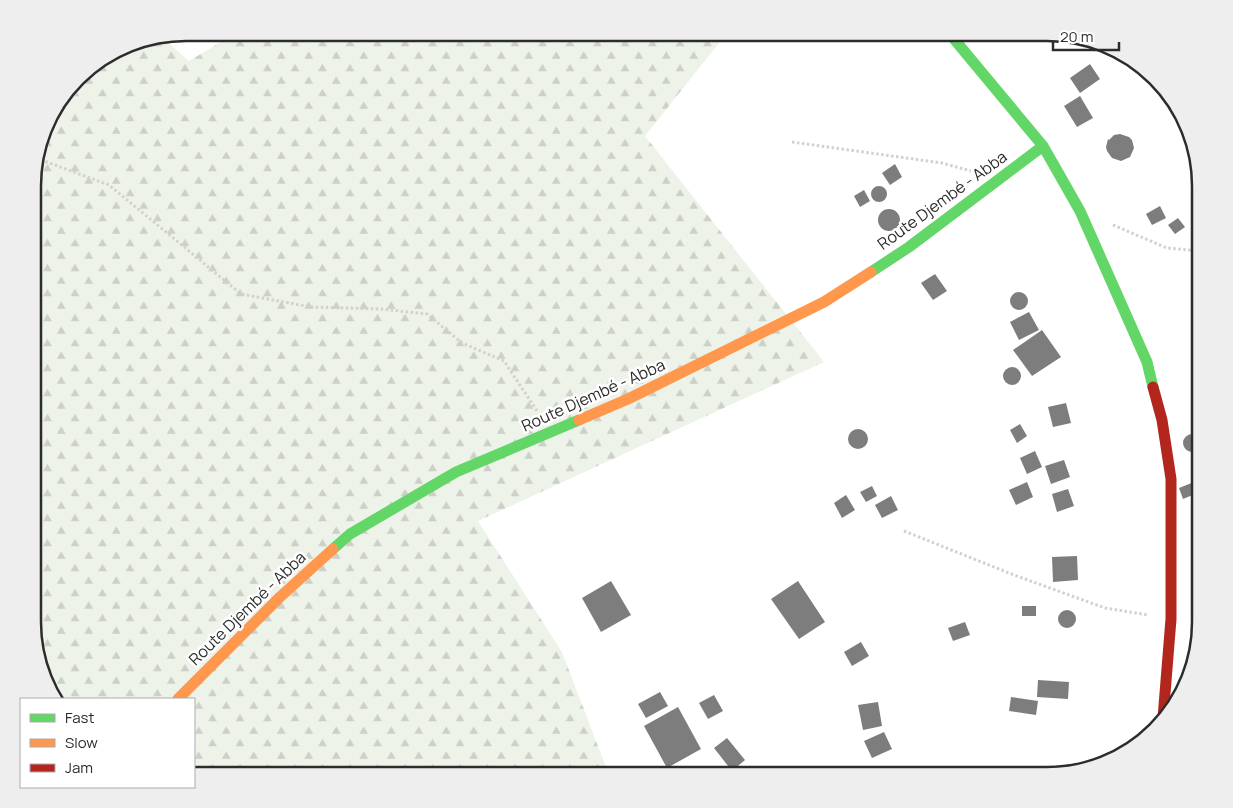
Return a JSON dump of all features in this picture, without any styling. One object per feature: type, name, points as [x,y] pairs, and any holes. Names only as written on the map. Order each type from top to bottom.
[{"type":"main road","points":[[957,41],[1043,146],[1080,211],[1147,362],[1162,420],[1171,479],[1171,619],[1163,708]]},
{"type":"main road","name":"Route Djembé - Abba","points":[[179,698],[280,597],[350,534],[456,472],[628,399],[824,302],[909,247],[1043,146]]},
{"type":"path","points":[[792,142],[942,163],[1000,178]]},
{"type":"path","points":[[43,161],[109,185],[241,294],[311,307],[381,309],[427,314],[462,343],[504,361],[551,432]]},
{"type":"path","points":[[1106,222],[1167,248],[1191,250]]},
{"type":"path","points":[[904,531],[1105,608],[1171,619]]},
{"type":"green space","points":[[720,41],[645,136],[824,362],[478,521],[562,652],[606,767],[195,767],[195,698],[64,698],[56,686],[44,650],[41,622],[42,167],[52,131],[66,106],[91,77],[106,66],[131,52],[149,46],[169,43],[189,61],[221,42]]},
{"type":"building","points":[[1090,64],[1100,79],[1080,93],[1070,78]]},
{"type":"building","points":[[1080,96],[1093,118],[1077,127],[1064,106]]},
{"type":"building","points":[[1120,134],[1132,140],[1134,148],[1130,157],[1121,161],[1112,158],[1106,147],[1108,139]]},
{"type":"building","points":[[895,164],[902,177],[890,185],[882,173]]},
{"type":"building","points":[[879,186],[887,194],[879,202],[871,194]]},
{"type":"building","points":[[864,190],[870,201],[860,207],[854,196]]},
{"type":"building","points":[[1160,206],[1166,218],[1152,225],[1146,214]]},
{"type":"building","points":[[889,209],[897,212],[900,220],[897,228],[889,231],[881,228],[878,220],[881,212]]},
{"type":"building","points":[[1178,218],[1185,227],[1175,234],[1168,225]]},
{"type":"building","points":[[935,274],[947,291],[933,300],[921,283]]},
{"type":"building","points":[[1015,292],[1023,292],[1028,297],[1026,308],[1015,310],[1010,305],[1010,297]]},
{"type":"building","points":[[1029,312],[1039,330],[1019,340],[1010,322]]},
{"type":"building","points":[[1042,330],[1061,357],[1032,376],[1013,350]]},
{"type":"building","points":[[1012,367],[1018,370],[1021,376],[1018,382],[1012,385],[1006,382],[1003,376],[1006,370]]},
{"type":"building","points":[[1066,403],[1071,423],[1053,427],[1048,407]]},
{"type":"building","points":[[1020,424],[1027,436],[1017,443],[1010,430]]},
{"type":"building","points":[[858,429],[865,432],[868,439],[865,446],[858,449],[851,446],[848,439],[851,432]]},
{"type":"building","points":[[1191,434],[1191,452],[1184,447],[1183,443],[1188,435]]},
{"type":"building","points":[[1035,451],[1042,467],[1027,474],[1020,458]]},
{"type":"building","points":[[1064,460],[1070,477],[1051,484],[1045,466]]},
{"type":"building","points":[[1027,482],[1033,497],[1016,505],[1009,490]]},
{"type":"building","points":[[1191,483],[1191,496],[1183,499],[1179,488]]},
{"type":"building","points":[[872,486],[877,496],[866,502],[860,492]]},
{"type":"building","points":[[1068,489],[1074,506],[1057,512],[1052,494]]},
{"type":"building","points":[[846,495],[855,510],[842,518],[834,503]]},
{"type":"building","points":[[891,496],[898,510],[882,518],[875,505]]},
{"type":"building","points":[[1077,556],[1078,580],[1053,582],[1052,557]]},
{"type":"building","points":[[611,581],[631,615],[601,632],[582,598]]},
{"type":"building","points":[[798,581],[825,622],[799,639],[771,599]]},
{"type":"building","points":[[1022,606],[1036,606],[1036,616],[1022,616]]},
{"type":"building","points":[[1067,610],[1073,613],[1076,619],[1073,625],[1067,628],[1061,625],[1058,619],[1061,613]]},
{"type":"building","points":[[965,622],[970,635],[953,641],[948,628]]},
{"type":"building","points":[[861,642],[869,656],[852,666],[844,652]]},
{"type":"building","points":[[1038,680],[1069,682],[1068,699],[1037,697]]},
{"type":"building","points":[[660,692],[668,706],[646,718],[638,704]]},
{"type":"building","points":[[714,695],[723,711],[708,719],[699,703]]},
{"type":"building","points":[[1011,697],[1038,701],[1036,715],[1009,711]]},
{"type":"building","points":[[878,702],[882,726],[863,730],[858,705]]},
{"type":"building","points":[[678,707],[701,749],[670,766],[666,766],[644,726]]},
{"type":"building","points":[[884,732],[892,749],[872,758],[864,741]]},
{"type":"building","points":[[727,738],[745,760],[737,766],[728,766],[714,748]]},
{"type":"traffic: fast","points":[[956,41],[1043,146],[1080,211],[1147,362],[1153,387]]},
{"type":"traffic: fast","points":[[871,272],[909,247],[1043,146]]},
{"type":"traffic: fast","points":[[333,549],[350,534],[456,472],[579,420]]},
{"type":"traffic: slow","points":[[579,420],[628,399],[824,302],[871,272]]},
{"type":"traffic: slow","points":[[179,698],[280,597],[333,549]]},
{"type":"traffic: jam","points":[[1153,387],[1162,420],[1171,479],[1171,619],[1164,706]]}]
